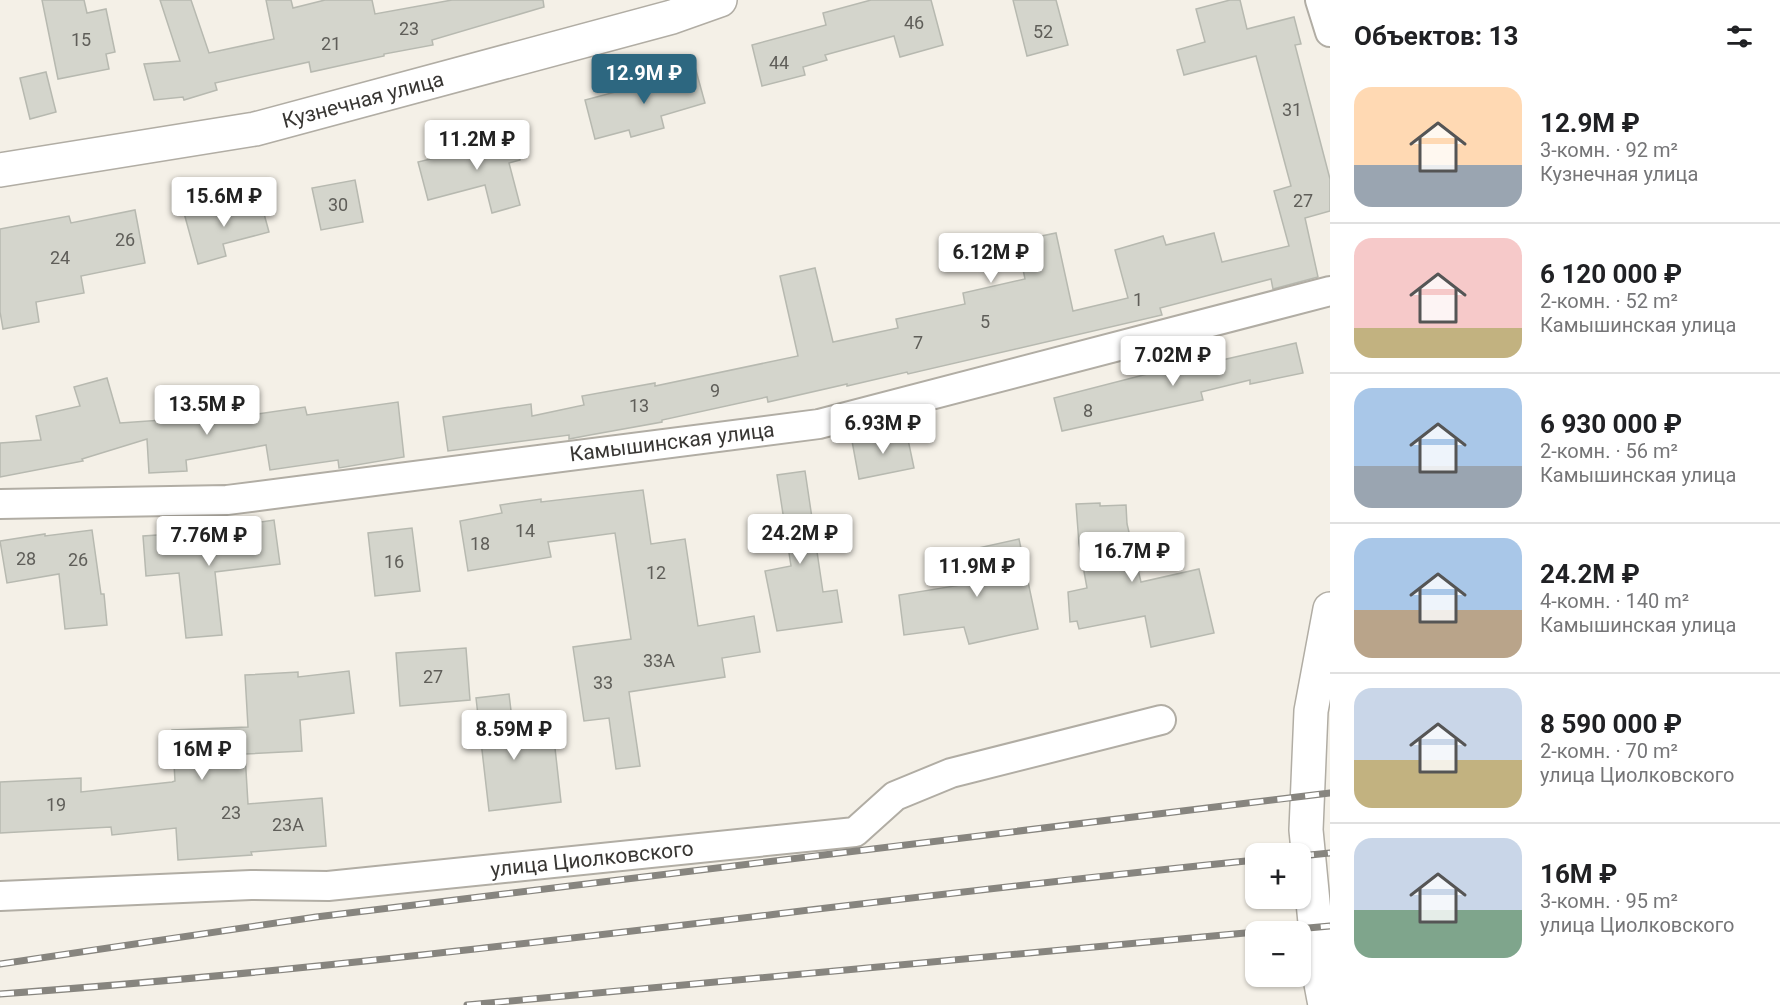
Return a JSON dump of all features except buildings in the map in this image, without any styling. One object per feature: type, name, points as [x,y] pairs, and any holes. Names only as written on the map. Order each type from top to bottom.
[{"type":"main road","name":"Кузнечная улица","points":[[0,170],[255,129],[672,16],[720,0]]},
{"type":"main road","points":[[1325,1005],[1306,830],[1311,711],[1327,615],[1330,609]]},
{"type":"street","points":[[1320,0],[1330,32]]},
{"type":"street","name":"Камышинская улица","points":[[0,504],[227,500],[819,423],[1330,291]]},
{"type":"street","name":"улица Циолковского","points":[[0,896],[251,885],[328,886],[855,832],[895,796],[951,773],[1161,720]]},
{"type":"railway","points":[[0,964],[316,917],[1330,793]]},
{"type":"railway","points":[[1311,855],[1330,853]]},
{"type":"railway","points":[[0,994],[315,966],[1245,861]]},
{"type":"railway","points":[[1311,928],[1330,926]]},
{"type":"railway","points":[[467,1005],[1245,933]]}]
